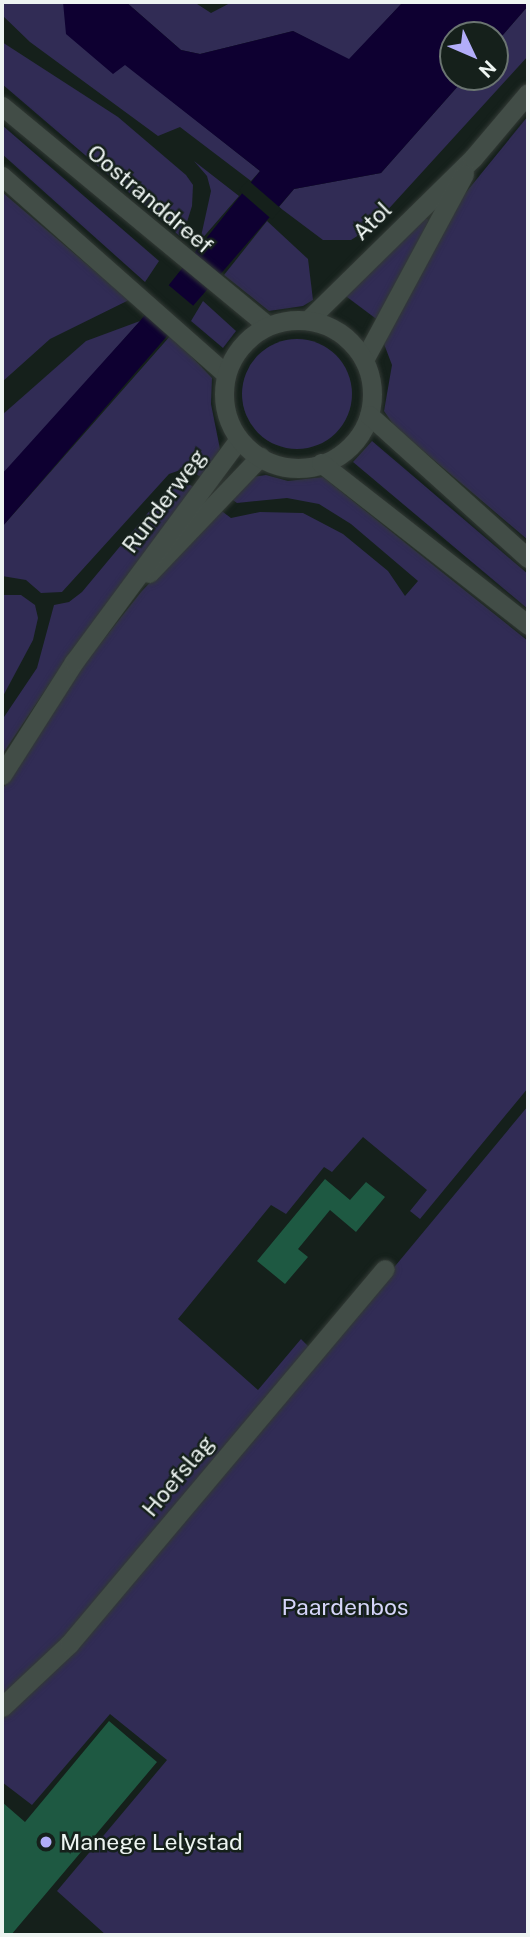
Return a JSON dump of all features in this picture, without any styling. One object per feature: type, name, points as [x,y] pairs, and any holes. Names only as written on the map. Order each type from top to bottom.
[{"type":"street","name":"Atol","points":[[308,320],[473,158],[528,93]]},
{"type":"street","name":"Oostranddreef","points":[[2,106],[215,286],[268,326]]},
{"type":"street","name":"Atol","points":[[363,360],[473,158]]},
{"type":"street","points":[[2,176],[226,374]]},
{"type":"street","points":[[308,320],[341,333],[363,360],[372,396],[369,415],[351,445],[321,463],[296,467],[260,457],[239,439],[225,408],[226,374],[242,345],[268,326],[308,320]]},
{"type":"street","points":[[369,415],[528,558]]},
{"type":"street","name":"Runderweg","points":[[2,775],[74,662],[239,439]]},
{"type":"street","name":"Runderweg","points":[[127,591],[164,560],[260,457]]},
{"type":"street","points":[[321,463],[528,625]]},
{"type":"street","name":"Hoefslag","points":[[2,1707],[69,1644],[385,1269]]},
{"type":"green space","points":[[2,2],[63,2],[125,64],[260,171],[251,181],[180,127],[158,136],[30,42],[2,15]]},
{"type":"green space","points":[[126,2],[194,2],[211,13],[232,2],[403,2],[349,60],[293,31],[200,54],[181,50]]},
{"type":"green space","points":[[528,6],[528,56],[509,77],[509,28]]},
{"type":"green space","points":[[2,42],[118,117],[186,175],[193,185],[192,206],[182,238],[2,84]]},
{"type":"green space","points":[[454,91],[496,91],[373,226],[351,240],[323,240],[279,207],[294,189],[381,173]]},
{"type":"green space","points":[[528,116],[528,540],[395,427],[384,411],[392,365],[384,344],[450,212]]},
{"type":"green space","points":[[2,125],[159,261],[145,282],[2,154]]},
{"type":"green space","points":[[194,161],[239,196],[200,241],[211,191],[207,176]]},
{"type":"green space","points":[[2,192],[129,300],[50,339],[2,382]]},
{"type":"green space","points":[[423,217],[429,220],[379,321],[343,294]]},
{"type":"green space","points":[[267,221],[308,259],[313,300],[303,306],[269,311],[224,275]]},
{"type":"green space","points":[[203,301],[236,331],[223,348],[191,321]]},
{"type":"green space","points":[[140,321],[2,474],[2,415],[86,341]]},
{"type":"green space","points":[[171,335],[212,378],[211,404],[220,449],[204,479],[186,468],[169,474],[62,592],[41,593],[26,580],[2,576],[2,527]]},
{"type":"green space","points":[[297,339],[318,343],[336,355],[348,373],[352,394],[348,415],[336,433],[318,445],[297,449],[276,445],[258,433],[246,415],[242,394],[246,373],[258,355],[276,343]]},
{"type":"green space","points":[[372,441],[528,574],[528,609],[353,462]]},
{"type":"green space","name":"Paardenbos","points":[[266,475],[288,481],[323,477],[528,641],[528,1088],[420,1219],[410,1211],[427,1190],[363,1137],[332,1172],[324,1167],[286,1214],[271,1205],[178,1319],[258,1390],[301,1339],[310,1348],[391,1271],[528,1106],[528,1935],[106,1935],[57,1891],[167,1760],[110,1714],[32,1805],[2,1782],[2,790],[77,673],[141,592],[219,509],[231,518],[260,512],[303,513],[343,534],[388,571],[405,596],[418,581],[351,524],[319,504],[287,498],[237,503],[230,498],[252,477]]},
{"type":"green space","points":[[182,481],[196,488],[72,650],[2,755],[2,720],[37,668],[54,605],[69,602],[82,592],[167,490]]},
{"type":"green space","points":[[2,595],[21,595],[35,605],[38,618],[33,640],[2,698]]},
{"type":"shaded area","points":[[63,2],[126,2],[181,50],[200,54],[293,31],[349,59],[403,2],[528,2],[528,6],[509,28],[509,21],[439,21],[439,91],[454,91],[381,173],[294,189],[2,527],[2,474],[140,321],[260,171],[125,65],[113,74],[66,34]]},
{"type":"pier","points":[[248,180],[281,209],[272,219],[239,191]]},
{"type":"pier","points":[[166,283],[196,308],[171,337],[142,312]]},
{"type":"building","points":[[325,1179],[350,1200],[366,1182],[385,1197],[356,1232],[330,1210],[298,1249],[308,1257],[285,1284],[257,1261]]},
{"type":"building","name":"Manege Lelystad","points":[[109,1721],[157,1762],[11,1935],[2,1935],[2,1802],[25,1822]]},
{"type":"place","name":"Manege Lelystad","points":[[46,1842]]}]
